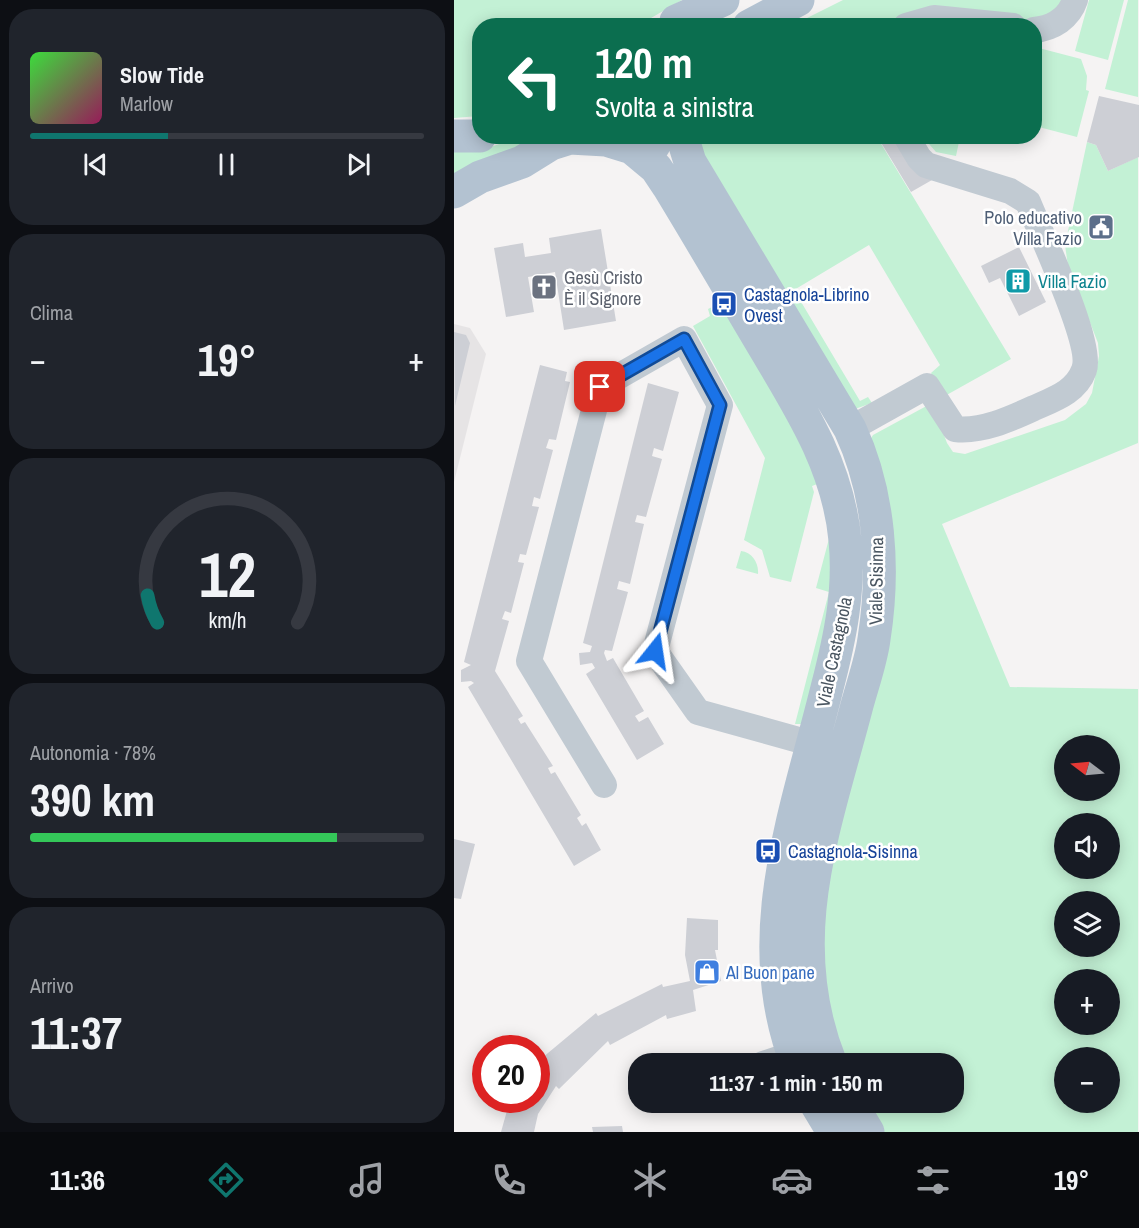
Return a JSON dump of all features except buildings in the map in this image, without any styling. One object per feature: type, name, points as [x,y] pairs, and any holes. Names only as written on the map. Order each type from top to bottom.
[{"type":"main road","points":[[680,18],[709,0]]},
{"type":"main road","points":[[683,18],[723,0]]},
{"type":"main road","points":[[764,18],[798,0]]},
{"type":"main road","points":[[454,136],[472,136]]},
{"type":"main road","points":[[454,208],[551,144]]},
{"type":"main road","points":[[617,144],[632,148],[657,144]]},
{"type":"main road","name":"Viale Sisinna","points":[[684,144],[690,162],[850,429],[864,467],[877,524],[879,583],[874,641],[821,844],[808,916],[809,981],[819,1029],[827,1053]]},
{"type":"main road","name":"Viale Castagnola","points":[[632,148],[656,168],[668,186],[814,432],[835,487],[845,538],[847,586],[841,634],[784,854],[775,915],[775,969],[783,1053]]},
{"type":"main road","points":[[454,192],[480,177],[523,162]]},
{"type":"main road","points":[[822,1113],[833,1132]]},
{"type":"main road","points":[[857,1113],[868,1132]]},
{"type":"lane","points":[[1042,29],[1061,21],[1072,8],[1075,0]]},
{"type":"lane","points":[[850,429],[927,386],[955,429],[976,429],[1016,416],[1067,392],[1078,381],[1087,360],[1081,334],[1028,202],[1010,190],[926,165],[911,144]]},
{"type":"lane","points":[[604,785],[529,661],[600,387],[684,339],[720,405],[655,651],[698,712],[813,744]]},
{"type":"shaded area","points":[[454,324],[470,328],[486,354],[454,482]]},
{"type":"green space","points":[[454,0],[682,0],[651,18],[472,18],[472,117],[454,118]]},
{"type":"green space","points":[[843,0],[1065,0],[1054,14],[1042,18],[807,18]]},
{"type":"green space","points":[[1089,0],[1124,0],[1108,60],[1075,51]]},
{"type":"green space","points":[[1128,0],[1138,0],[1138,97],[1105,89]]},
{"type":"green space","points":[[1042,49],[1081,59],[1087,76],[1086,90],[1089,91],[1077,137],[1042,128]]},
{"type":"green space","points":[[1087,142],[1096,145],[1108,171],[1138,157],[1138,443],[942,524],[1010,687],[1138,689],[1138,1132],[883,1132],[871,1113],[964,1113],[964,1053],[842,1053],[825,1004],[820,920],[833,851],[887,643],[870,440],[873,435],[932,403],[947,443],[953,452],[965,454],[1065,420],[1086,404],[1092,393],[1099,356],[1098,343],[1068,266],[1065,245]]},
{"type":"green space","points":[[499,144],[522,144],[454,184],[454,149],[482,150]]},
{"type":"green space","points":[[699,144],[881,144],[1011,359],[943,397],[931,373],[940,365],[869,245],[794,290],[860,401],[868,397],[872,403],[855,409],[702,154]]},
{"type":"green space","points":[[929,144],[959,144],[956,156],[936,152]]},
{"type":"green space","points":[[722,302],[795,423],[820,483],[812,486],[814,492],[791,582],[770,577],[762,550],[744,540],[765,458],[693,326],[710,316],[708,309]]},
{"type":"green space","points":[[831,531],[833,604],[804,724],[795,724],[829,592],[816,588]]},
{"type":"green space","points":[[741,551],[748,553],[754,559],[758,574],[736,568]]},
{"type":"place","name":"Polo educativo Villa Fazio","points":[[1101,227]]},
{"type":"place","name":"Villa Fazio","points":[[1018,281]]},
{"type":"place","name":"Gesù Cristo È il Signore","points":[[544,287]]},
{"type":"place","name":"Castagnola-Librino Ovest","points":[[724,304]]},
{"type":"place","name":"Castagnola-Sisinna","points":[[768,851]]},
{"type":"place","name":"Al Buon pane","points":[[707,972]]},
{"type":"route","points":[[600,387],[684,339],[720,405],[655,651]]}]
